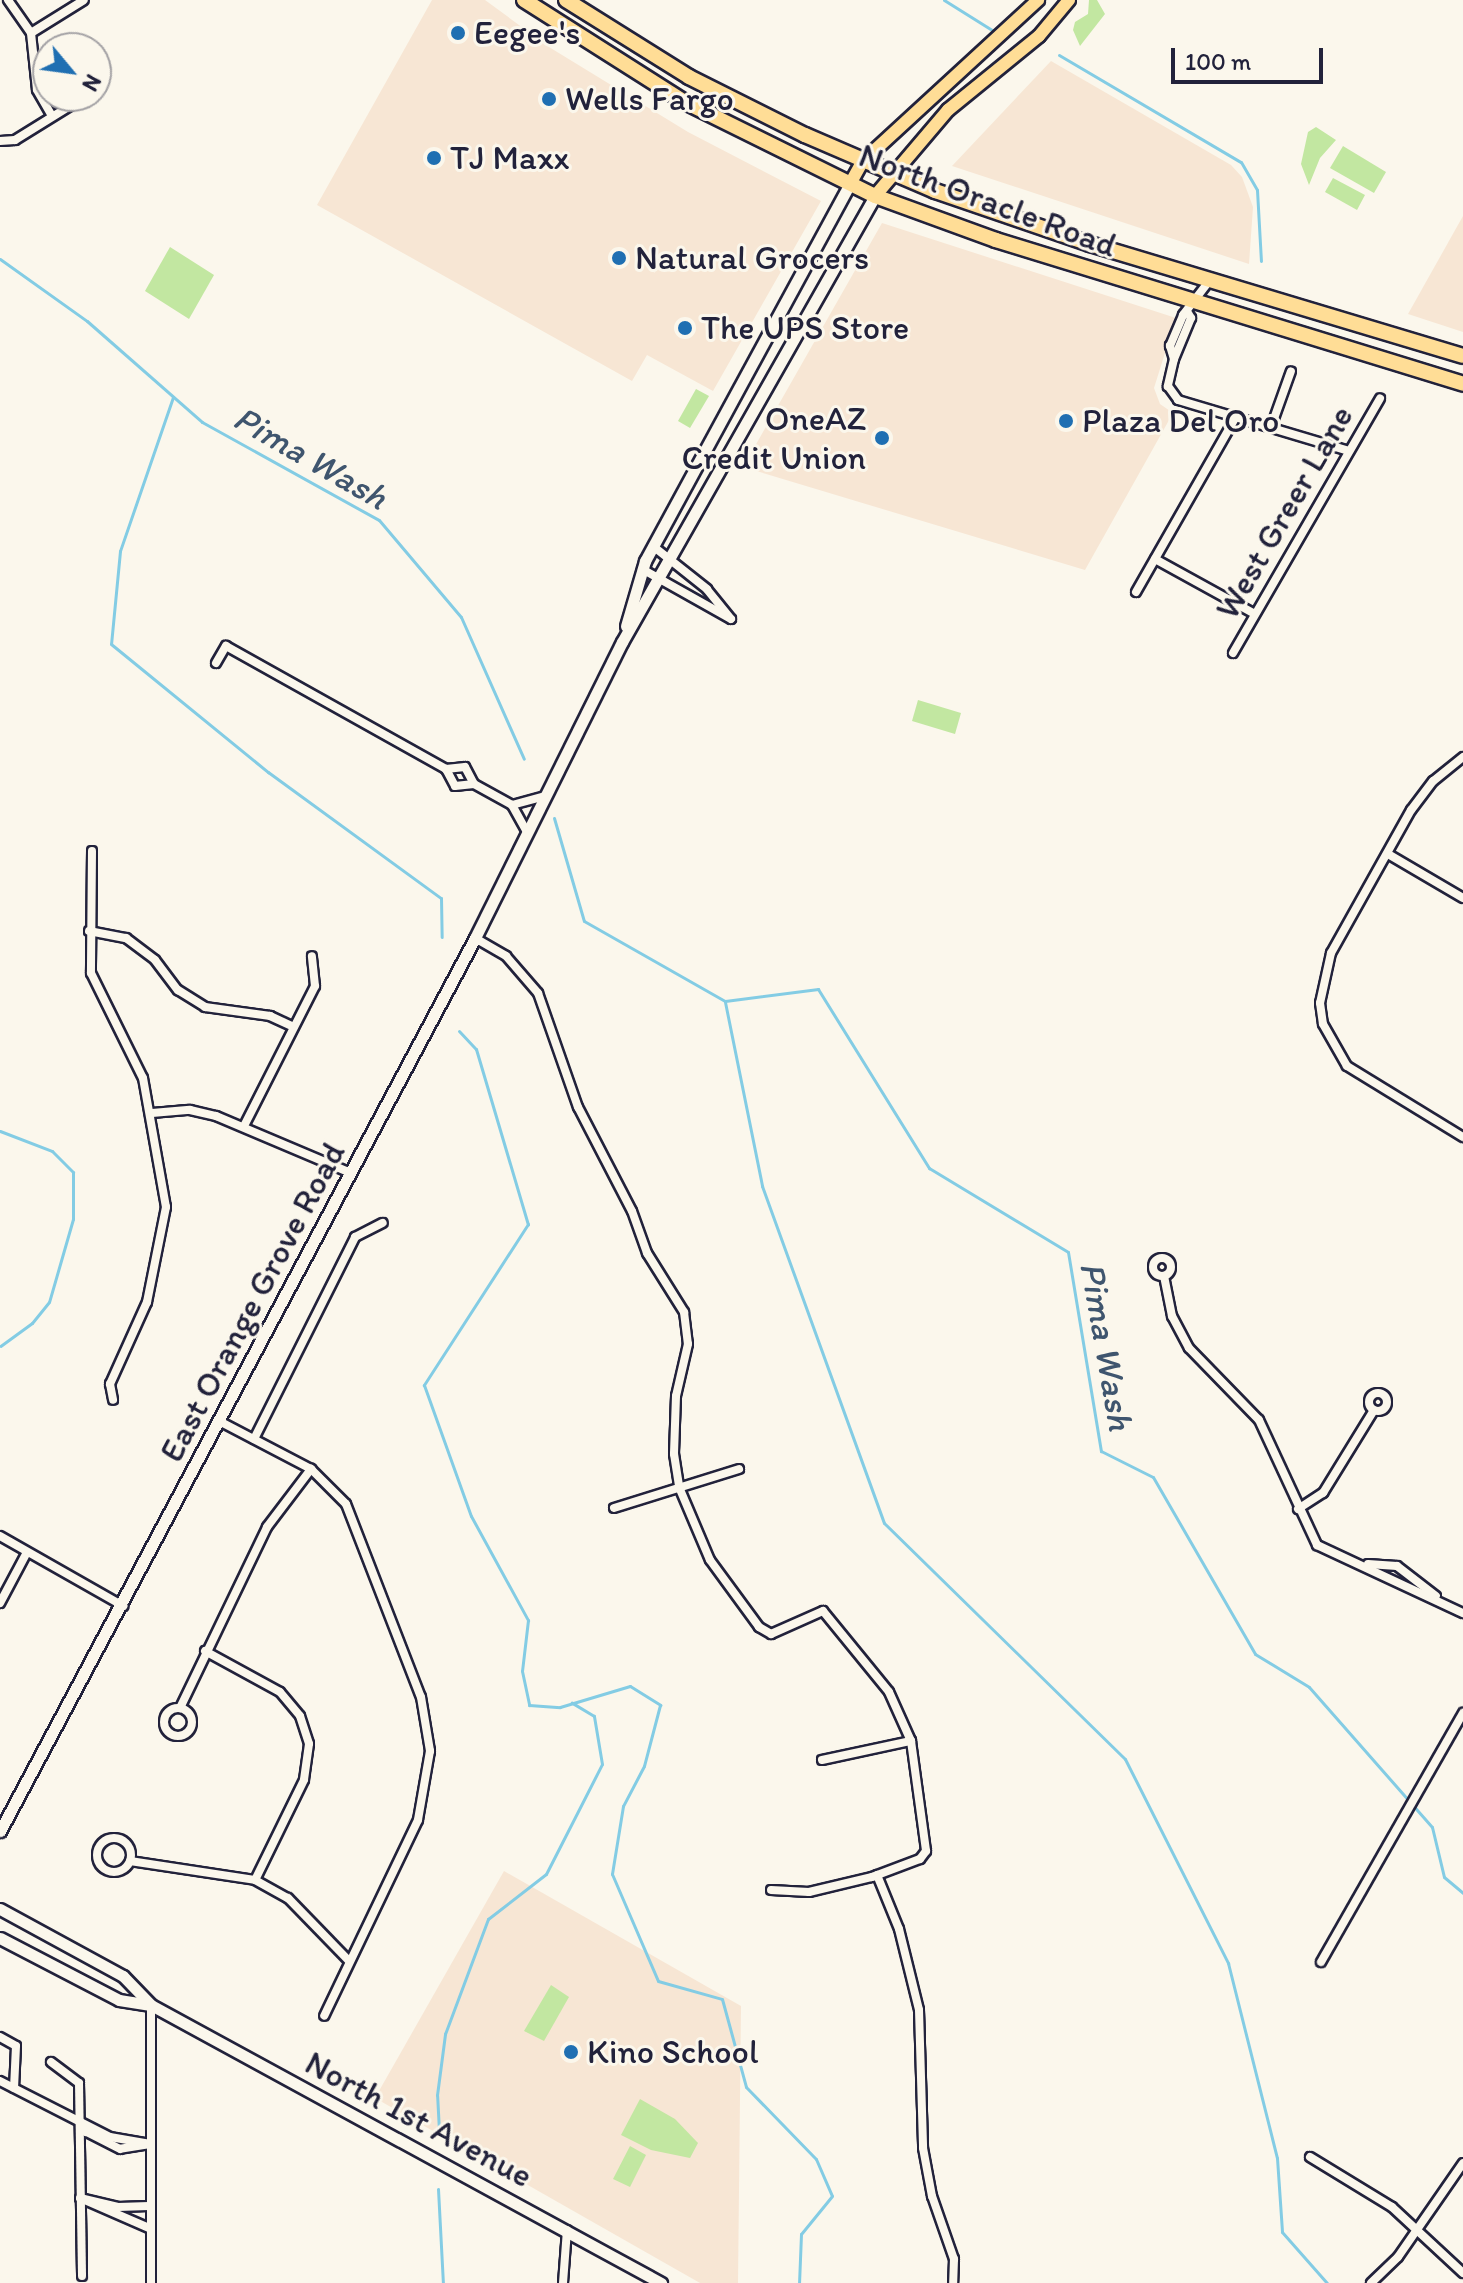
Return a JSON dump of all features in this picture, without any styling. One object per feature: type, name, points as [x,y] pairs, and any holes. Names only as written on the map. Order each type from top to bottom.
[{"type":"highway","name":"North Oracle Road","points":[[524,0],[685,102],[875,196],[1191,307],[1463,384]]},
{"type":"highway","name":"North Oracle Road","points":[[566,0],[689,77],[891,173],[1090,244],[1463,356]]},
{"type":"main road","points":[[622,642],[642,569],[653,546],[863,161],[1038,0]]},
{"type":"main road","points":[[622,642],[875,196],[891,173],[948,110],[1039,36],[1069,0]]},
{"type":"main road","name":"East Orange Grove Road","points":[[0,1831],[124,1606],[475,938],[622,642]]},
{"type":"main road","name":"North 1st Avenue","points":[[0,1909],[123,1976],[151,2005],[661,2283]]},
{"type":"main road","name":"North 1st Avenue","points":[[0,1938],[119,2000],[151,2005]]},
{"type":"street","points":[[8,0],[31,33],[37,90],[52,116]]},
{"type":"street","points":[[31,33],[84,0]]},
{"type":"street","points":[[0,141],[15,140],[59,112]]},
{"type":"street","points":[[1210,280],[1170,346],[1174,359],[1169,389],[1186,403],[1349,451]]},
{"type":"street","points":[[1271,427],[1291,371]]},
{"type":"street","name":"West Greer Lane","points":[[1233,653],[1380,398]]},
{"type":"street","points":[[1136,592],[1236,417]]},
{"type":"street","points":[[642,569],[731,619],[707,589],[653,546]]},
{"type":"street","points":[[1155,559],[1255,614]]},
{"type":"street","points":[[216,663],[226,646],[446,769],[455,786],[474,784]]},
{"type":"street","points":[[1463,757],[1433,781],[1331,953],[1321,981],[1323,1024],[1347,1066],[1463,1137]]},
{"type":"street","points":[[446,769],[465,767],[474,784],[512,805],[528,834]]},
{"type":"street","points":[[512,805],[547,795]]},
{"type":"street","points":[[92,851],[91,973],[143,1078],[170,1213],[147,1302],[110,1384],[113,1400]]},
{"type":"street","points":[[1388,854],[1463,898]]},
{"type":"street","points":[[89,931],[126,938],[155,960],[178,990],[205,1007],[270,1016],[294,1027]]},
{"type":"street","points":[[475,938],[506,956],[538,993],[578,1107],[632,1211],[647,1253],[684,1312],[688,1344],[675,1427],[679,1487],[710,1560],[759,1627],[771,1638],[824,1608],[889,1692],[911,1741],[931,1853],[877,1875],[809,1892],[771,1890]]},
{"type":"street","points":[[244,1126],[315,986],[312,956]]},
{"type":"street","points":[[152,1113],[190,1110],[244,1126],[351,1173]]},
{"type":"street","points":[[254,1439],[355,1237],[383,1223]]},
{"type":"street","points":[[1164,1276],[1172,1316],[1189,1348],[1259,1420],[1282,1460],[1298,1509],[1317,1545],[1359,1563],[1397,1566],[1441,1601],[1463,1613]]},
{"type":"street","points":[[1298,1509],[1323,1493],[1374,1410]]},
{"type":"street","points":[[221,1422],[311,1469],[346,1504],[421,1697],[430,1751],[418,1820],[324,2016]]},
{"type":"street","points":[[180,1708],[267,1527],[311,1469]]},
{"type":"street","points":[[614,1508],[739,1469]]},
{"type":"street","points":[[0,1536],[26,1554],[124,1606]]},
{"type":"street","points":[[0,1603],[26,1554]]},
{"type":"street","points":[[205,1651],[280,1692],[300,1716],[309,1744],[304,1780],[255,1880]]},
{"type":"street","points":[[1321,1962],[1463,1713]]},
{"type":"street","points":[[822,1760],[911,1741]]},
{"type":"street","points":[[130,1861],[130,1851],[120,1839],[105,1841],[98,1850],[101,1866],[111,1871],[130,1861],[255,1880],[288,1898],[349,1961]]},
{"type":"street","points":[[877,1875],[899,1929],[919,2010],[923,2148],[932,2196],[954,2259],[953,2283]]},
{"type":"street","points":[[151,2005],[151,2283]]},
{"type":"street","points":[[0,2037],[16,2046],[14,2088]]},
{"type":"street","points":[[51,2062],[77,2077],[81,2123],[82,2276]]},
{"type":"street","points":[[0,2081],[81,2123],[86,2132],[120,2149],[150,2144]]},
{"type":"street","points":[[1310,2157],[1392,2207],[1463,2273]]},
{"type":"street","points":[[1371,2283],[1418,2230],[1463,2163]]},
{"type":"street","points":[[80,2198],[118,2207],[149,2206]]},
{"type":"street","points":[[80,2198],[149,2228]]},
{"type":"street","points":[[563,2283],[567,2230]]},
{"type":"shaded area","points":[[432,0],[485,0],[549,47],[688,132],[821,201],[713,391],[647,355],[632,381],[317,205]]},
{"type":"shaded area","points":[[1051,61],[1231,165],[1242,177],[1253,207],[1249,264],[952,166]]},
{"type":"shaded area","points":[[1463,216],[1463,332],[1408,314]]},
{"type":"shaded area","points":[[882,223],[1176,318],[1154,388],[1160,404],[1173,413],[1085,570],[743,467]]},
{"type":"shaded area","name":"Kino School","points":[[504,1871],[741,2006],[738,2283],[700,2283],[375,2098]]},
{"type":"green space","points":[[1089,0],[1097,0],[1105,14],[1080,46],[1073,30],[1075,22],[1088,14]]},
{"type":"green space","points":[[1316,127],[1336,140],[1320,158],[1309,185],[1301,164],[1308,132]]},
{"type":"green space","points":[[1343,146],[1386,172],[1374,193],[1330,168]]},
{"type":"green space","points":[[1333,178],[1365,195],[1357,210],[1325,192]]},
{"type":"green space","points":[[170,247],[214,275],[189,319],[145,291]]},
{"type":"green space","points":[[696,389],[709,396],[690,428],[678,421]]},
{"type":"green space","points":[[918,700],[961,713],[955,734],[912,721]]},
{"type":"green space","points":[[551,1985],[569,1997],[544,2041],[524,2031]]},
{"type":"green space","points":[[640,2099],[675,2119],[698,2143],[690,2158],[651,2150],[621,2135]]},
{"type":"green space","points":[[630,2146],[646,2155],[630,2187],[613,2179]]},
{"type":"waterway","points":[[944,0],[992,30]]},
{"type":"waterway","points":[[1059,55],[1241,162],[1257,190],[1261,261]]},
{"type":"waterway","name":"Pima Wash","points":[[0,259],[87,321],[202,422],[379,520],[461,617],[524,759]]},
{"type":"waterway","points":[[173,397],[120,551],[111,644],[268,772],[441,898],[442,937]]},
{"type":"waterway","name":"Pima Wash","points":[[554,818],[584,921],[725,1001],[818,989],[929,1168],[1068,1252],[1101,1451],[1153,1477],[1255,1654],[1309,1687],[1432,1827],[1444,1877],[1463,1893]]},
{"type":"waterway","points":[[725,1002],[762,1186],[884,1523],[1125,1759],[1228,1963],[1277,2158],[1282,2232],[1327,2283]]},
{"type":"waterway","points":[[459,1031],[476,1049],[528,1224],[424,1385],[471,1516],[528,1620],[522,1671],[529,1705],[560,1707],[630,1686],[660,1705],[644,1766],[623,1806],[612,1874],[658,1981],[722,1999],[746,2087],[816,2159],[832,2196],[801,2234],[799,2283]]},
{"type":"waterway","points":[[0,1131],[52,1151],[73,1172],[73,1219],[49,1302],[32,1323],[0,1346]]},
{"type":"waterway","points":[[439,2131],[437,2095],[445,2034],[488,1919],[546,1874],[602,1764],[594,1716],[572,1703]]},
{"type":"waterway","points":[[438,2189],[443,2283]]},
{"type":"place","name":"Eegee's","points":[[458,33]]},
{"type":"place","name":"Wells Fargo","points":[[549,99]]},
{"type":"place","name":"TJ Maxx","points":[[434,158]]},
{"type":"place","name":"Natural Grocers","points":[[619,258]]},
{"type":"place","name":"The UPS Store","points":[[685,328]]},
{"type":"place","name":"Plaza Del Oro","points":[[1066,421]]},
{"type":"place","name":"OneAZ Credit Union","points":[[882,438]]},
{"type":"place","name":"Kino School","points":[[571,2052]]}]
